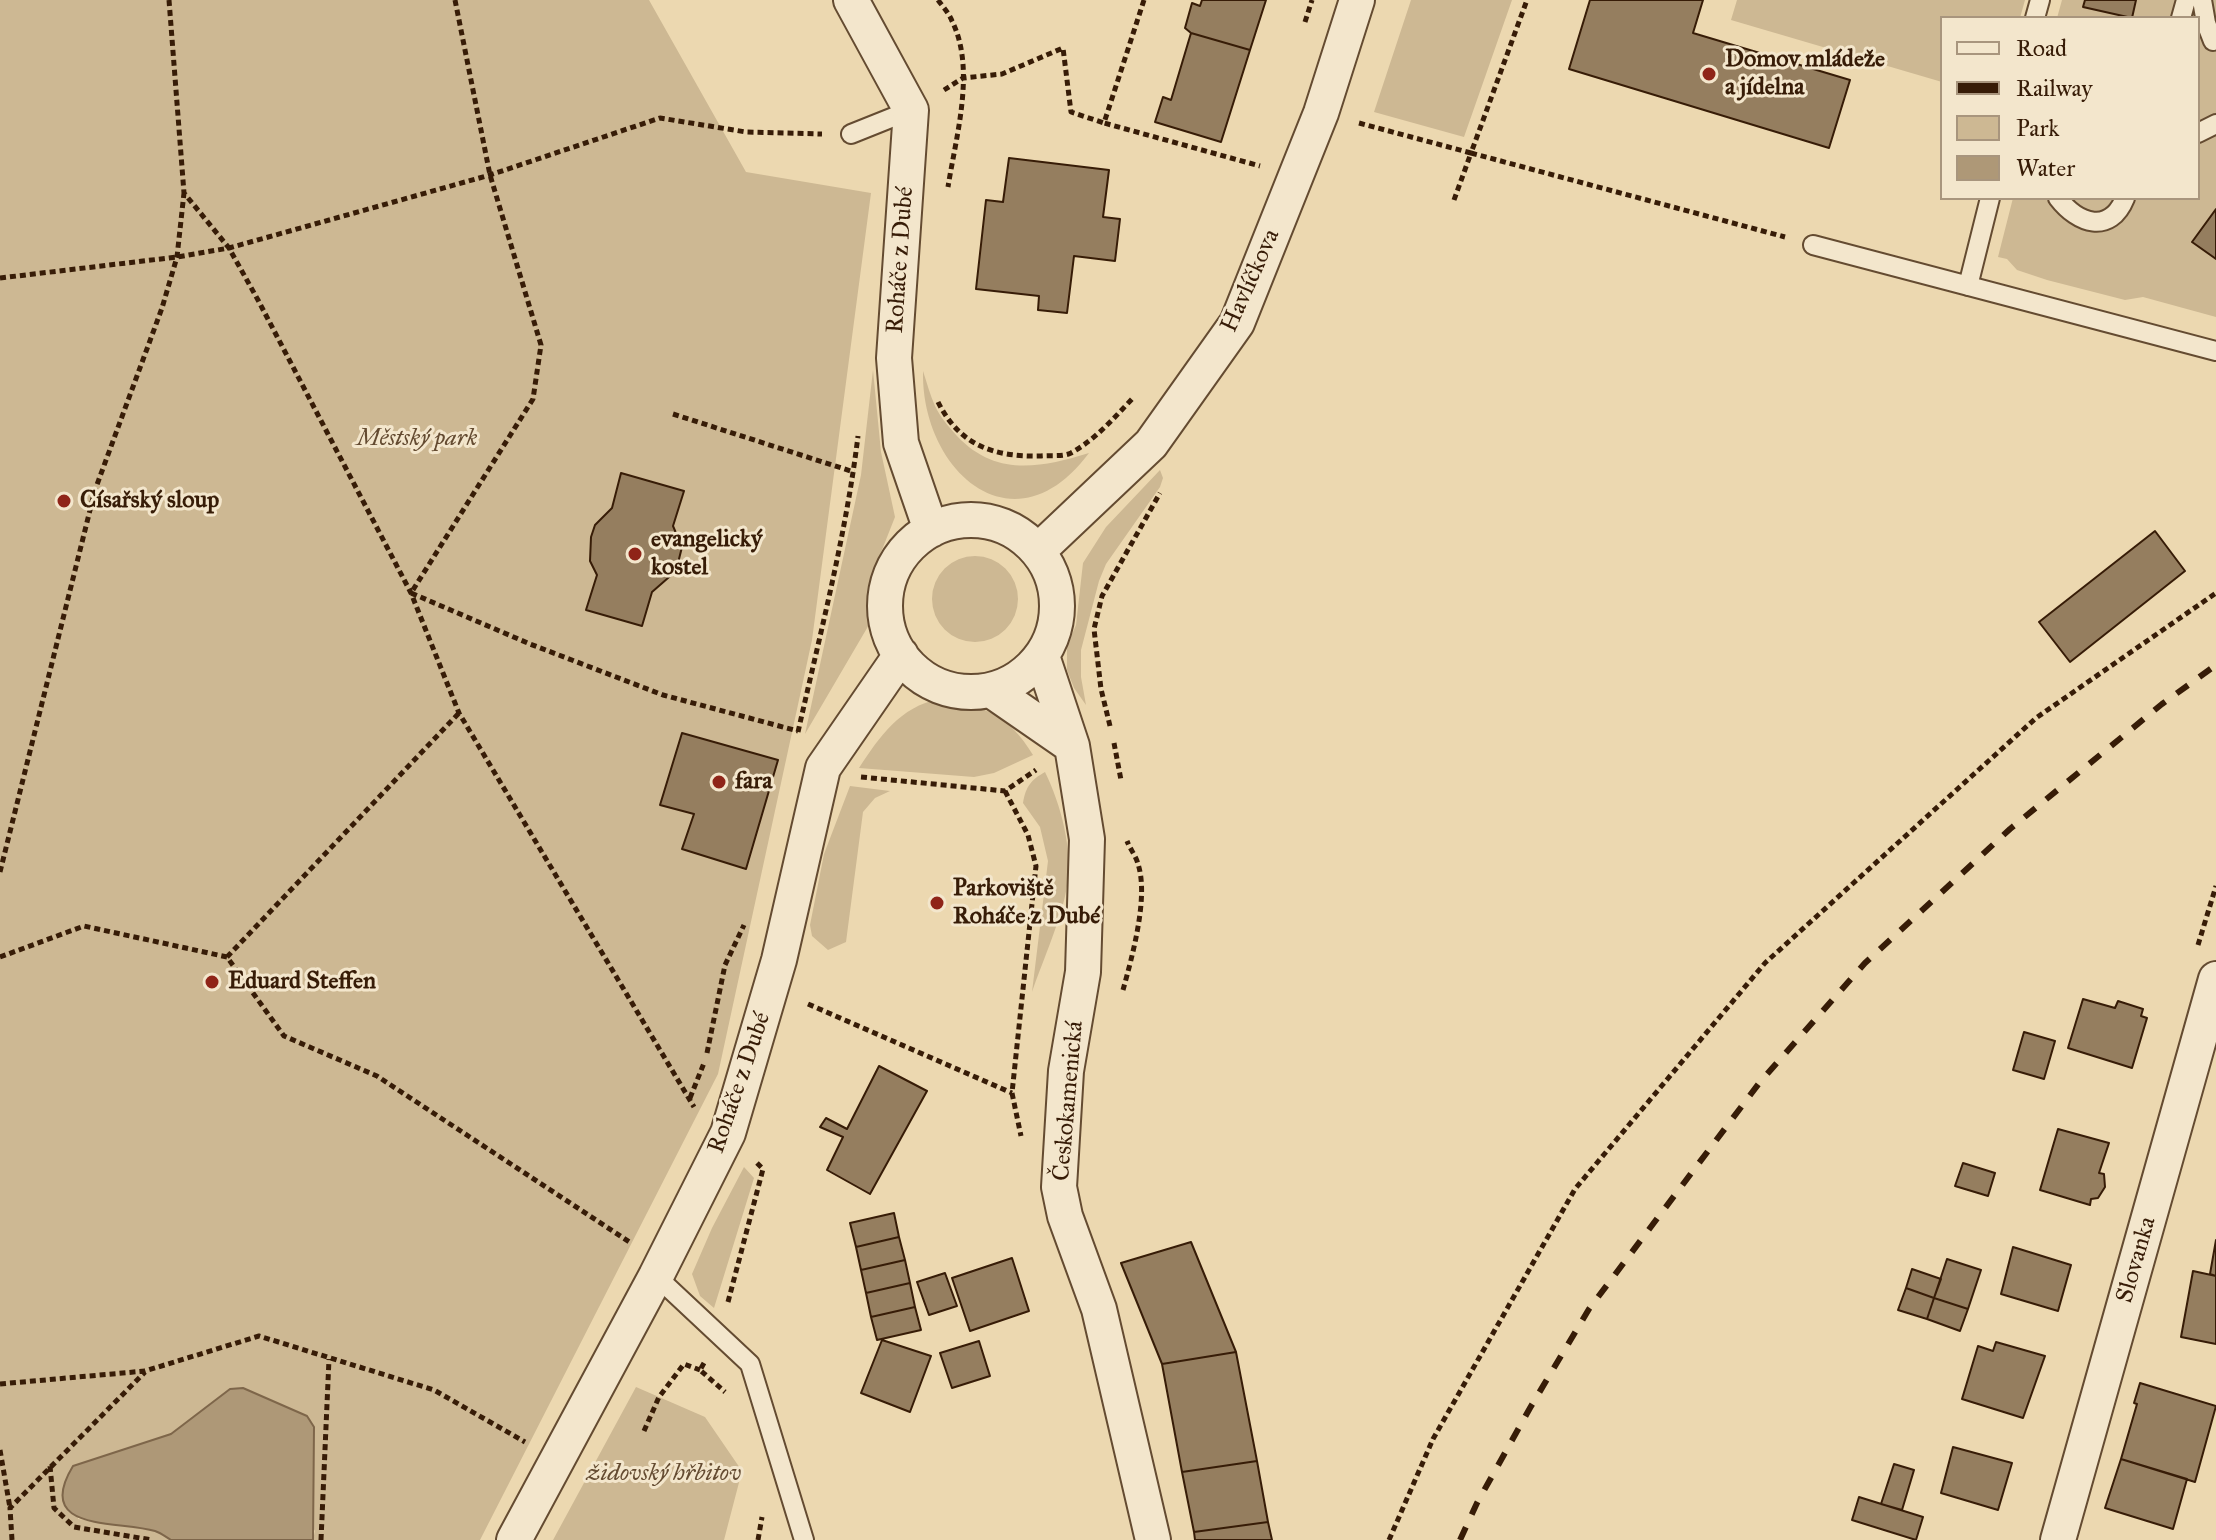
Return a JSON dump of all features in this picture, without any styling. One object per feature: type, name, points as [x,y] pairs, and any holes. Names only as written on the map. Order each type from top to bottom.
[{"type":"street","points":[[851,0],[911,110]]},
{"type":"street","name":"Havlíčkova","points":[[1038,551],[1151,444],[1237,323],[1321,113],[1357,0]]},
{"type":"street","name":"Roháče z Dubé","points":[[911,110],[894,358],[901,443],[931,530]]},
{"type":"street","points":[[986,521],[1023,537],[1038,551],[1055,584],[1056,623],[1042,656],[1018,678],[991,690],[971,692],[936,685],[901,655],[887,625],[887,589],[900,558],[914,542],[931,530],[949,523],[986,521]]},
{"type":"street","name":"Roháče z Dubé","points":[[514,1540],[649,1263],[728,1133],[779,960],[823,768],[901,655]]},
{"type":"street","name":"Českokamenická","points":[[1042,656],[1072,746],[1087,839],[1083,972],[1066,1071],[1059,1187],[1065,1216],[1099,1309],[1153,1540]]},
{"type":"street","points":[[991,690],[1072,746]]},
{"type":"street","name":"Slovanka","points":[[2058,1540],[2216,979]]},
{"type":"lane","points":[[2202,0],[2209,40]]},
{"type":"lane","points":[[851,134],[911,110]]},
{"type":"lane","points":[[1968,286],[1990,200]]},
{"type":"lane","points":[[2060,200],[2070,213],[2082,220],[2096,222],[2110,220],[2121,209],[2124,200]]},
{"type":"lane","points":[[1813,245],[2216,351]]},
{"type":"lane","points":[[649,1263],[750,1364],[804,1540]]},
{"type":"path","points":[[0,872],[95,490],[162,308],[177,257],[184,193],[169,0]]},
{"type":"path","points":[[411,593],[533,399],[541,345],[490,175],[455,0]]},
{"type":"path","points":[[938,0],[953,21],[964,65],[963,96],[946,201]]},
{"type":"path","points":[[1104,123],[1144,0]]},
{"type":"path","points":[[1454,200],[1527,0]]},
{"type":"path","points":[[963,78],[1002,74],[1063,48],[1071,112],[1261,167]]},
{"type":"path","points":[[1321,113],[1813,245]]},
{"type":"path","points":[[0,278],[229,248],[490,175],[660,118],[746,132],[851,134]]},
{"type":"path","points":[[184,193],[229,248],[411,593],[459,713],[696,1110]]},
{"type":"path","points":[[937,399],[947,420],[980,448],[1012,457],[1067,455],[1096,437],[1115,417]]},
{"type":"path","points":[[673,414],[854,472]]},
{"type":"path","points":[[810,992],[804,1002],[1012,1093],[1036,866],[1028,835],[1005,791],[870,779],[791,757],[854,472],[860,424]]},
{"type":"path","points":[[1110,727],[1101,689],[1094,629],[1099,607],[1102,596],[1166,481]]},
{"type":"path","points":[[411,593],[530,644],[663,695],[798,731]]},
{"type":"path","points":[[1389,1540],[1433,1439],[1575,1189],[1765,963],[2036,718],[2216,593]]},
{"type":"path","points":[[227,957],[459,713]]},
{"type":"path","points":[[0,957],[84,926],[227,957],[284,1036],[377,1076],[649,1263]]},
{"type":"path","points":[[719,1336],[763,1169],[728,1133]]},
{"type":"path","points":[[0,1384],[145,1371],[259,1336],[434,1390],[529,1445]]},
{"type":"path","points":[[321,1540],[329,1359]]},
{"type":"path","points":[[644,1431],[659,1397],[684,1364],[700,1370]]},
{"type":"path","points":[[10,1508],[145,1371]]},
{"type":"path","points":[[0,1450],[12,1540]]},
{"type":"path","points":[[50,1465],[54,1508],[74,1527],[152,1540]]},
{"type":"green space","name":"Městský park","points":[[0,0],[649,0],[746,172],[871,193],[812,640],[718,1074],[480,1540],[313,1540],[315,1531],[230,1389],[171,1434],[73,1466],[78,1519],[157,1531],[171,1540],[0,1540]]},
{"type":"green space","points":[[1411,0],[1512,0],[1464,137],[1374,112]]},
{"type":"green space","points":[[1737,0],[2025,0],[2021,16],[1940,16],[1940,81],[1731,20]]},
{"type":"green space","points":[[2062,0],[2216,0],[2216,317],[2143,297],[2125,300],[2047,280],[2017,270],[2007,259],[1998,257],[2012,200],[2200,200],[2200,16],[2058,16]]},
{"type":"green space","points":[[873,370],[881,452],[895,517],[874,570],[870,623],[805,734],[861,475]]},
{"type":"green space","points":[[923,371],[942,418],[957,436],[987,458],[1019,466],[1089,453],[1060,483],[1031,497],[1003,498],[977,487],[955,468],[938,440],[926,407]]},
{"type":"green space","points":[[1160,470],[1163,478],[1160,487],[1106,564],[1099,581],[1081,650],[1081,677],[1086,705],[1074,688],[1067,670],[1067,646],[1076,625],[1083,563],[1106,527]]},
{"type":"green space","points":[[975,556],[999,563],[1011,575],[1018,599],[1011,623],[999,635],[975,642],[951,635],[939,623],[932,599],[939,575],[951,563]]},
{"type":"green space","points":[[939,699],[994,714],[1014,730],[1033,755],[994,773],[974,777],[859,768],[892,724],[913,709]]},
{"type":"green space","points":[[1045,772],[1064,828],[1068,872],[1061,912],[1032,992],[1048,861],[1040,827],[1023,803],[1030,784]]},
{"type":"green space","points":[[850,786],[890,791],[875,798],[863,812],[846,942],[828,950],[812,936],[810,925],[824,854]]},
{"type":"green space","points":[[744,1167],[754,1178],[714,1308],[700,1296],[692,1274]]},
{"type":"green space","name":"židovský hřbitov","points":[[636,1387],[705,1417],[742,1471],[724,1540],[553,1540]]},
{"type":"water","points":[[243,1388],[307,1416],[314,1427],[313,1540],[171,1540],[155,1531],[84,1519],[71,1513],[63,1502],[63,1487],[73,1466],[171,1434],[230,1389]]},
{"type":"building","points":[[1202,0],[1266,0],[1250,50],[1191,33],[1185,28],[1192,3],[1200,6]]},
{"type":"building","name":"Domov mládeže a jídelna","points":[[1590,0],[1703,0],[1693,33],[1850,80],[1829,148],[1569,69]]},
{"type":"building","points":[[2085,0],[2136,0],[2132,16],[2083,7]]},
{"type":"building","points":[[1191,33],[1250,50],[1221,142],[1155,122],[1163,97],[1171,100]]},
{"type":"building","points":[[1009,158],[1109,170],[1103,217],[1120,219],[1115,261],[1074,256],[1067,313],[1038,310],[1039,296],[976,289],[986,200],[1003,202]]},
{"type":"building","points":[[2216,209],[2216,259],[2192,242]]},
{"type":"building","name":"evangelický kostel","points":[[621,473],[684,491],[673,526],[682,547],[676,571],[652,592],[642,626],[586,610],[597,575],[590,561],[591,537],[595,525],[612,508]]},
{"type":"building","points":[[2155,531],[2185,571],[2070,662],[2039,622]]},
{"type":"building","name":"fara","points":[[682,733],[778,760],[746,869],[682,849],[694,814],[660,805]]},
{"type":"building","points":[[2083,999],[2115,1008],[2118,1001],[2143,1009],[2141,1016],[2147,1018],[2132,1068],[2068,1048]]},
{"type":"building","points":[[2024,1032],[2055,1041],[2044,1079],[2013,1070]]},
{"type":"building","points":[[879,1066],[927,1091],[870,1194],[827,1170],[843,1137],[820,1127],[826,1118],[847,1129]]},
{"type":"building","points":[[2058,1129],[2109,1143],[2099,1173],[2104,1174],[2105,1187],[2098,1198],[2091,1199],[2090,1205],[2040,1190]]},
{"type":"building","points":[[1963,1163],[1995,1173],[1988,1196],[1955,1186]]},
{"type":"building","points":[[894,1213],[899,1237],[856,1247],[850,1223]]},
{"type":"building","points":[[899,1237],[905,1260],[861,1270],[856,1247]]},
{"type":"building","points":[[2216,1240],[2216,1276],[2210,1274]]},
{"type":"building","points":[[1191,1242],[1236,1352],[1162,1364],[1121,1263]]},
{"type":"building","points":[[2013,1247],[2071,1265],[2058,1311],[2001,1294]]},
{"type":"building","points":[[1012,1258],[1029,1311],[970,1331],[952,1278]]},
{"type":"building","points":[[1947,1259],[1981,1270],[1968,1309],[1934,1298]]},
{"type":"building","points":[[905,1260],[910,1283],[866,1293],[861,1270]]},
{"type":"building","points":[[1912,1269],[1941,1279],[1934,1298],[1906,1288]]},
{"type":"building","points":[[2193,1271],[2216,1276],[2216,1344],[2181,1337]]},
{"type":"building","points":[[945,1273],[957,1306],[929,1315],[917,1282]]},
{"type":"building","points":[[910,1283],[915,1307],[871,1317],[866,1293]]},
{"type":"building","points":[[1906,1288],[1934,1298],[1927,1319],[1898,1310]]},
{"type":"building","points":[[1934,1298],[1968,1309],[1960,1331],[1927,1319]]},
{"type":"building","points":[[915,1307],[921,1330],[877,1340],[871,1317]]},
{"type":"building","points":[[882,1340],[931,1356],[910,1412],[861,1393]]},
{"type":"building","points":[[979,1341],[990,1376],[952,1388],[940,1353]]},
{"type":"building","points":[[1996,1342],[2045,1356],[2023,1418],[1962,1399],[1978,1346],[1993,1351]]},
{"type":"building","points":[[1236,1352],[1257,1461],[1182,1472],[1162,1364]]},
{"type":"building","points":[[2140,1383],[2216,1406],[2195,1482],[2121,1459]]},
{"type":"building","points":[[1953,1447],[2012,1463],[1998,1510],[1941,1493]]},
{"type":"building","points":[[2121,1459],[2187,1479],[2173,1529],[2105,1508]]},
{"type":"building","points":[[1257,1461],[1268,1522],[1194,1532],[1182,1472]]},
{"type":"building","points":[[1894,1464],[1914,1470],[1902,1510],[1881,1504]]},
{"type":"building","points":[[1859,1497],[1923,1517],[1916,1540],[1852,1520]]},
{"type":"building","points":[[1268,1522],[1272,1540],[1195,1540],[1194,1532]]},
{"type":"railway","points":[[1460,1540],[1530,1408],[1589,1309],[1760,1082],[1865,963],[2010,829],[2162,704],[2216,665]]},
{"type":"place","name":"Domov mládeže a jídelna","points":[[1709,74]]},
{"type":"place","name":"Císařský sloup","points":[[64,501]]},
{"type":"place","name":"evangelický kostel","points":[[635,554]]},
{"type":"place","name":"fara","points":[[719,782]]},
{"type":"place","name":"Parkoviště Roháče z Dubé","points":[[937,903]]},
{"type":"place","name":"Eduard Steffen","points":[[212,982]]}]
